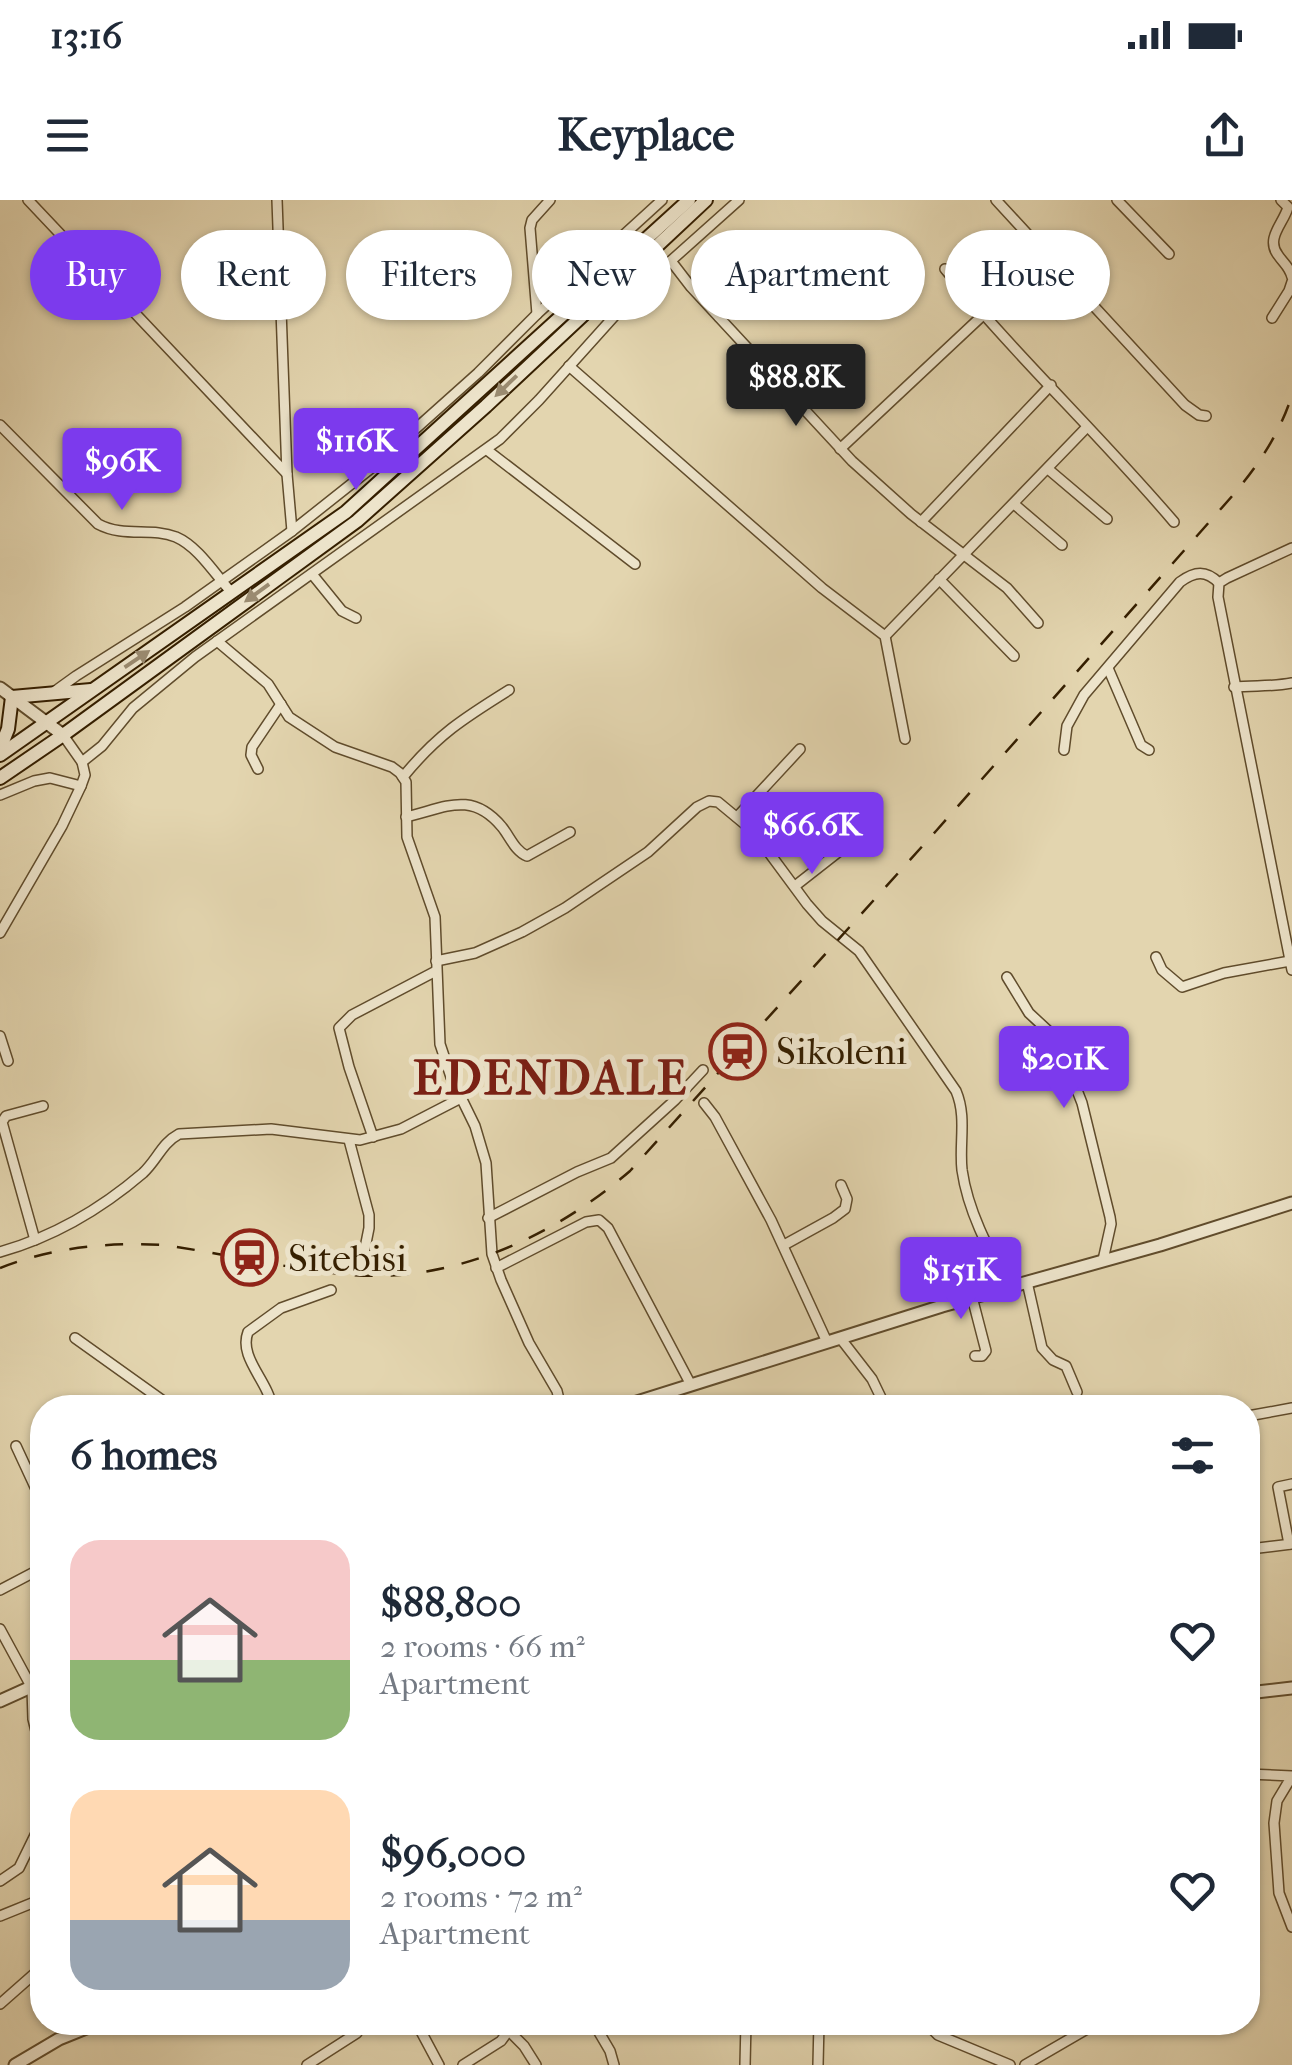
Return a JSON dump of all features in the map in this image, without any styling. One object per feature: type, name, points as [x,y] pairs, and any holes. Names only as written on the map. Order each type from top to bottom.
[{"type":"main road","points":[[0,752],[346,512],[688,200]]},
{"type":"main road","points":[[0,778],[356,521],[486,406],[706,200]]},
{"type":"main road","points":[[0,752],[12,697],[92,690]]},
{"type":"street","points":[[28,200],[287,474]]},
{"type":"street","points":[[277,200],[292,530]]},
{"type":"street","points":[[532,253],[532,220],[550,200]]},
{"type":"street","points":[[629,230],[662,200]]},
{"type":"street","points":[[691,284],[671,261],[739,200]]},
{"type":"street","points":[[996,200],[1185,405],[1206,416]]},
{"type":"street","points":[[1117,200],[1168,254]]},
{"type":"street","points":[[1272,318],[1290,291],[1292,280],[1292,272],[1273,244],[1274,233],[1288,212],[1281,200]]},
{"type":"street","points":[[51,695],[292,530],[412,432],[532,319]]},
{"type":"street","points":[[82,762],[102,746],[133,708],[217,641],[487,450],[514,426],[611,320]]},
{"type":"street","points":[[723,320],[840,449],[894,500],[1012,593],[1038,623]]},
{"type":"street","points":[[840,449],[978,320]]},
{"type":"street","points":[[988,320],[1174,522]]},
{"type":"street","points":[[569,366],[822,588],[885,636],[905,740]]},
{"type":"street","points":[[921,522],[1051,385]]},
{"type":"street","points":[[0,425],[98,524],[112,531],[180,539],[232,594]]},
{"type":"street","points":[[885,636],[1087,427]]},
{"type":"street","points":[[487,450],[635,564]]},
{"type":"street","points":[[1048,469],[1107,519]]},
{"type":"street","points":[[1014,504],[1062,545]]},
{"type":"street","points":[[1219,584],[1292,548]]},
{"type":"street","points":[[1064,750],[1073,712],[1180,582],[1200,573],[1219,584]]},
{"type":"street","points":[[312,574],[342,612],[356,618]]},
{"type":"street","points":[[940,579],[1014,656]]},
{"type":"street","points":[[1156,957],[1162,970],[1182,987],[1224,973],[1291,965],[1218,606],[1219,584]]},
{"type":"street","points":[[217,641],[268,684],[289,717],[335,747],[392,767],[403,776],[407,836],[435,917],[440,1044],[486,1163],[490,1243],[496,1268],[558,1395]]},
{"type":"street","points":[[1108,668],[1141,745],[1149,750]]},
{"type":"street","points":[[1234,686],[1292,684]]},
{"type":"street","points":[[0,688],[63,735],[82,762],[84,774],[62,826],[0,933]]},
{"type":"street","points":[[403,776],[431,744],[508,690]]},
{"type":"street","points":[[258,768],[251,755],[252,747],[281,704]]},
{"type":"street","points":[[737,816],[800,749]]},
{"type":"street","points":[[0,795],[50,778],[82,786]]},
{"type":"street","points":[[373,1138],[339,1028],[352,1015],[436,966],[499,944],[565,908],[648,852],[703,803],[718,802],[753,831],[822,921],[860,951],[956,1091],[962,1110],[962,1160],[968,1195],[988,1248],[1009,1287]]},
{"type":"street","points":[[406,817],[462,803],[476,806],[498,822],[524,856],[570,832]]},
{"type":"street","points":[[795,886],[869,828]]},
{"type":"street","points":[[1008,977],[1030,1013],[1054,1034],[1075,1083],[1110,1216],[1103,1260]]},
{"type":"street","points":[[0,1036],[8,1060]]},
{"type":"street","points":[[488,1218],[611,1158],[703,1070]]},
{"type":"street","points":[[0,1252],[71,1224],[98,1207],[150,1166],[169,1140],[179,1134],[271,1129],[349,1140],[373,1138],[401,1129],[461,1098]]},
{"type":"street","points":[[704,1103],[784,1246],[827,1342]]},
{"type":"street","points":[[35,1240],[2,1122],[6,1116],[42,1106]]},
{"type":"street","points":[[349,1140],[369,1215],[363,1258]]},
{"type":"street","points":[[784,1246],[845,1209],[847,1199],[841,1185]]},
{"type":"street","points":[[659,1395],[1292,1203]]},
{"type":"street","points":[[496,1268],[586,1222],[604,1223],[691,1385]]},
{"type":"street","points":[[1027,1282],[1042,1348],[1046,1355],[1066,1366],[1078,1392]]},
{"type":"street","points":[[269,1395],[248,1354],[245,1338],[281,1308],[330,1290]]},
{"type":"street","points":[[972,1298],[986,1351],[975,1356]]},
{"type":"street","points":[[75,1338],[155,1395]]},
{"type":"street","points":[[841,1339],[880,1395]]},
{"type":"street","points":[[1260,1414],[1292,1408]]},
{"type":"street","points":[[16,1446],[30,1476]]},
{"type":"street","points":[[1260,1547],[1291,1544],[1278,1487],[1292,1484]]},
{"type":"street","points":[[0,1590],[30,1574]]},
{"type":"street","points":[[0,1629],[30,1673]]},
{"type":"street","points":[[1260,1692],[1292,1688]]},
{"type":"street","points":[[0,1702],[30,1689]]},
{"type":"street","points":[[1260,1775],[1292,1776],[1276,1806],[1274,1823],[1279,1893],[1292,1927]]},
{"type":"street","points":[[0,1881],[19,1868],[30,1846]]},
{"type":"street","points":[[0,1916],[30,1904]]},
{"type":"street","points":[[0,2004],[30,1978]]},
{"type":"street","points":[[15,2065],[71,2035]]},
{"type":"street","points":[[307,2065],[355,2035]]},
{"type":"street","points":[[423,2035],[439,2065]]},
{"type":"street","points":[[463,2065],[506,2035]]},
{"type":"street","points":[[517,2035],[536,2065]]},
{"type":"street","points":[[601,2035],[614,2065]]},
{"type":"street","points":[[745,2065],[746,2035]]},
{"type":"street","points":[[818,2065],[819,2035]]},
{"type":"street","points":[[938,2035],[1010,2065]]},
{"type":"street","points":[[1025,2065],[1077,2035]]},
{"type":"railway","points":[[0,1268],[61,1251],[144,1244],[340,1274],[419,1273],[458,1265],[532,1237],[599,1195],[630,1171],[1234,494],[1268,448],[1292,395]]},
{"type":"place","name":"Sikoleni","points":[[737,1051]]},
{"type":"place","name":"Sitebisi","points":[[249,1258]]},
{"type":"district","name":"EDENDALE","points":[[551,1077]]}]
